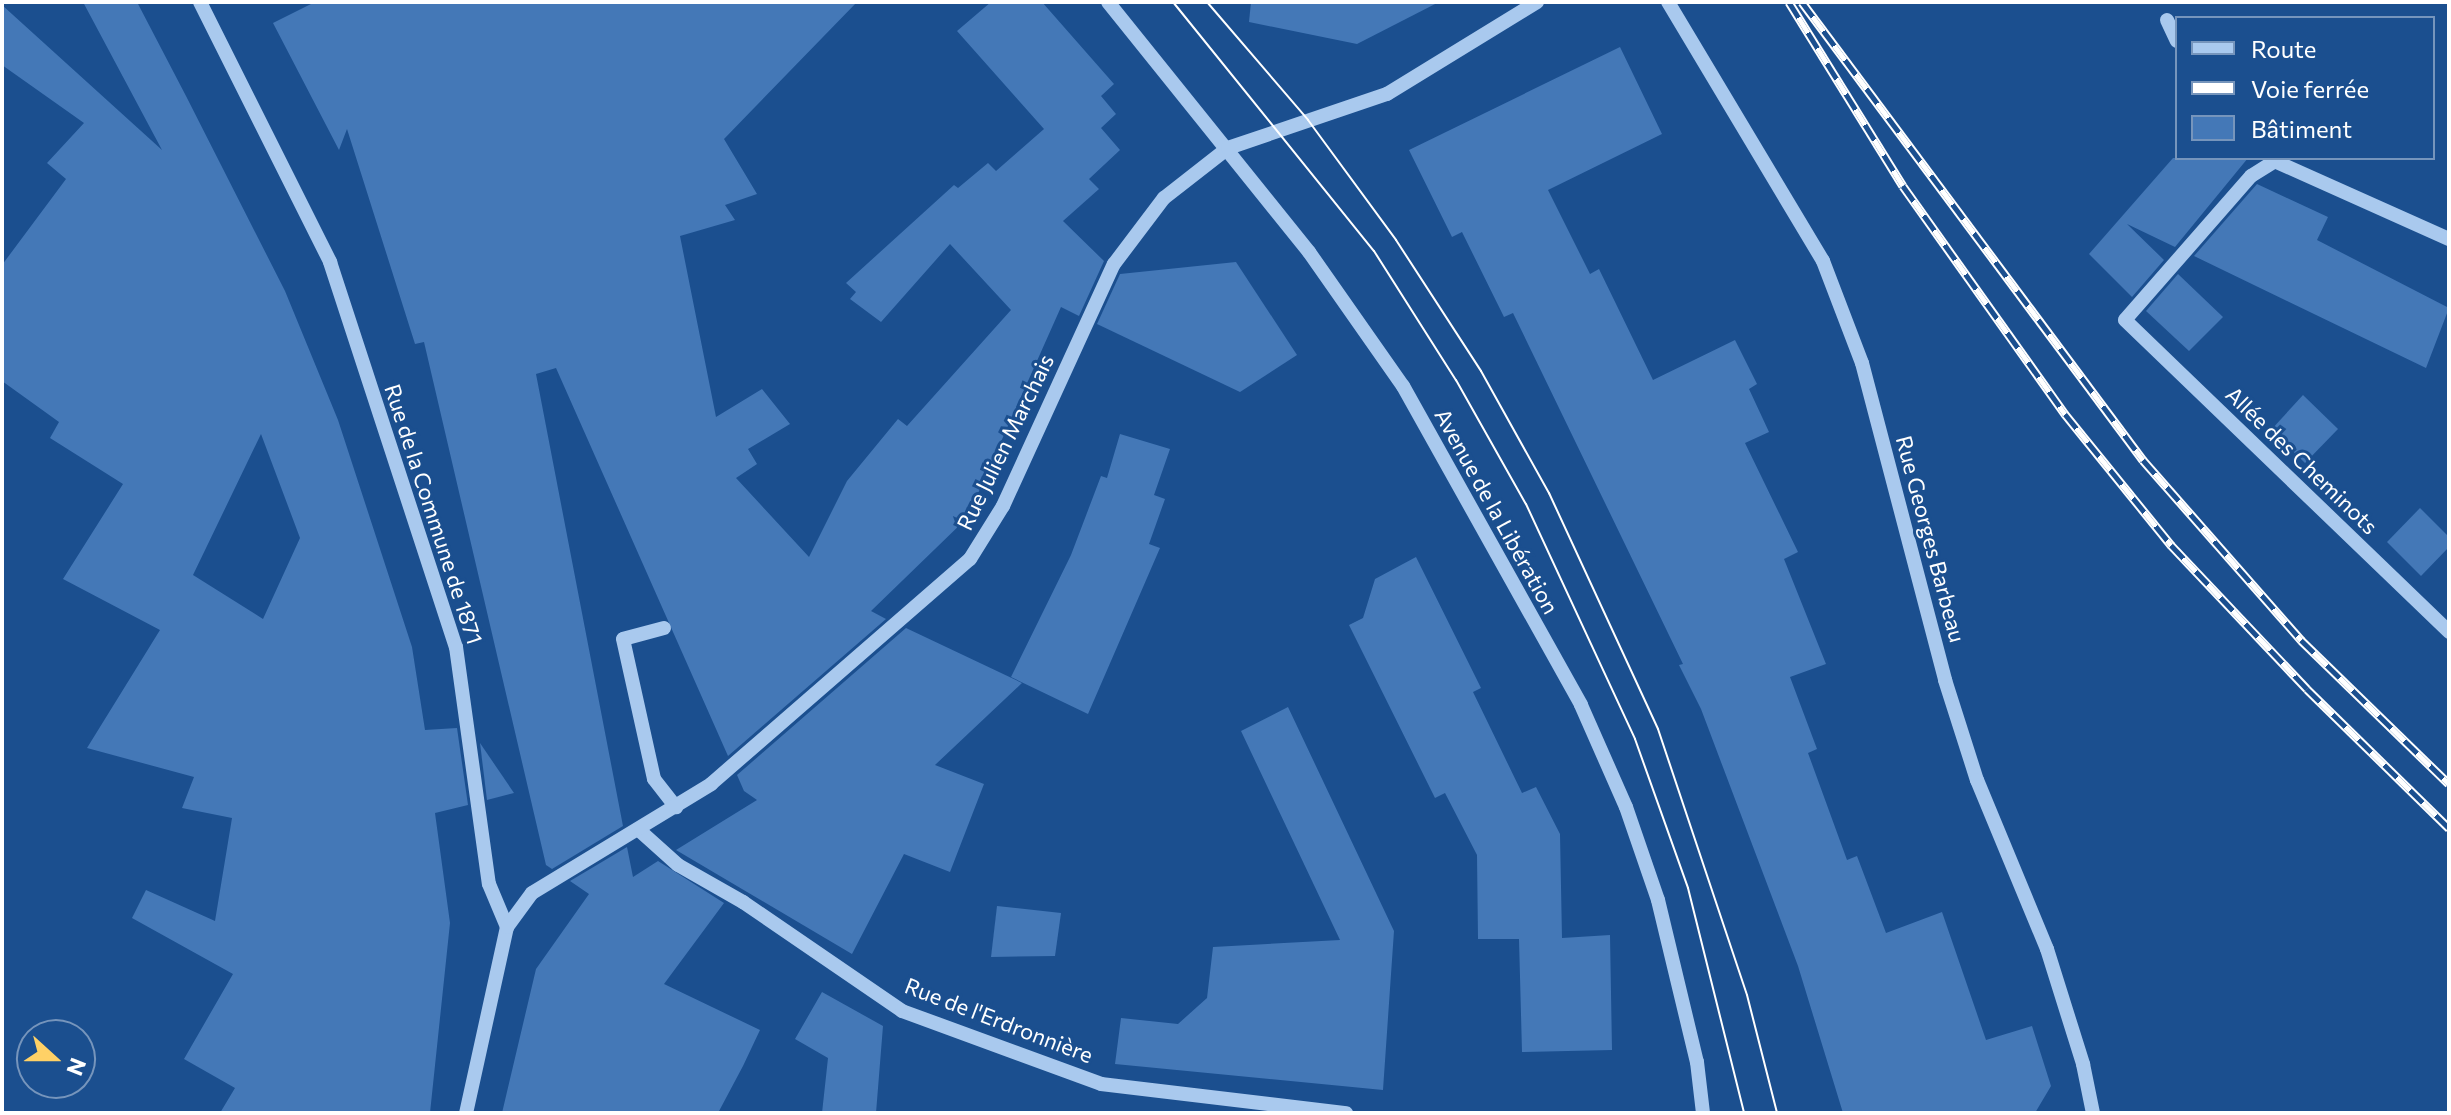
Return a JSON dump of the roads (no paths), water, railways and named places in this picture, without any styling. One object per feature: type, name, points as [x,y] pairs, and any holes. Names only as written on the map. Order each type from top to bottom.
[{"type":"street","name":"Rue de la Commune de 1871","points":[[200,2],[330,262],[456,647],[489,884],[507,927]]},
{"type":"street","name":"Avenue de la Libération","points":[[1108,2],[1228,148],[1403,386],[1581,705],[1626,807],[1658,900],[1697,1062],[1703,1113]]},
{"type":"street","name":"Rue Julien Marchais","points":[[507,927],[532,893],[676,807],[777,730],[970,559],[1003,506],[1127,243],[1164,198],[1228,148],[1387,94],[1537,2]]},
{"type":"street","name":"Rue Georges Barbeau","points":[[1668,2],[1823,261],[1851,334],[1945,680],[1977,780],[2047,949],[2083,1064],[2093,1113]]},
{"type":"street","points":[[2167,20],[2175,37]]},
{"type":"street","points":[[2274,160],[2449,239]]},
{"type":"street","name":"Allée des Cheminots","points":[[2274,160],[2251,176],[2125,320],[2449,632]]},
{"type":"street","points":[[664,628],[623,639],[654,779],[676,807]]},
{"type":"street","name":"Rue de l'Erdronnière","points":[[639,830],[678,865],[743,902],[902,1011],[1101,1084],[1346,1113]]},
{"type":"street","points":[[466,1113],[507,927]]},
{"type":"tram line","points":[[1173,2],[1374,251],[1456,380],[1526,504],[1635,739],[1688,888],[1744,1113]]},
{"type":"tram line","points":[[1207,2],[1308,120],[1396,240],[1481,371],[1549,493],[1658,729],[1747,995],[1777,1113]]},
{"type":"railway","points":[[1789,2],[1903,186],[2065,414],[2171,545],[2307,689],[2449,828]]},
{"type":"railway","points":[[1802,2],[2143,460],[2301,640],[2449,784]]}]
